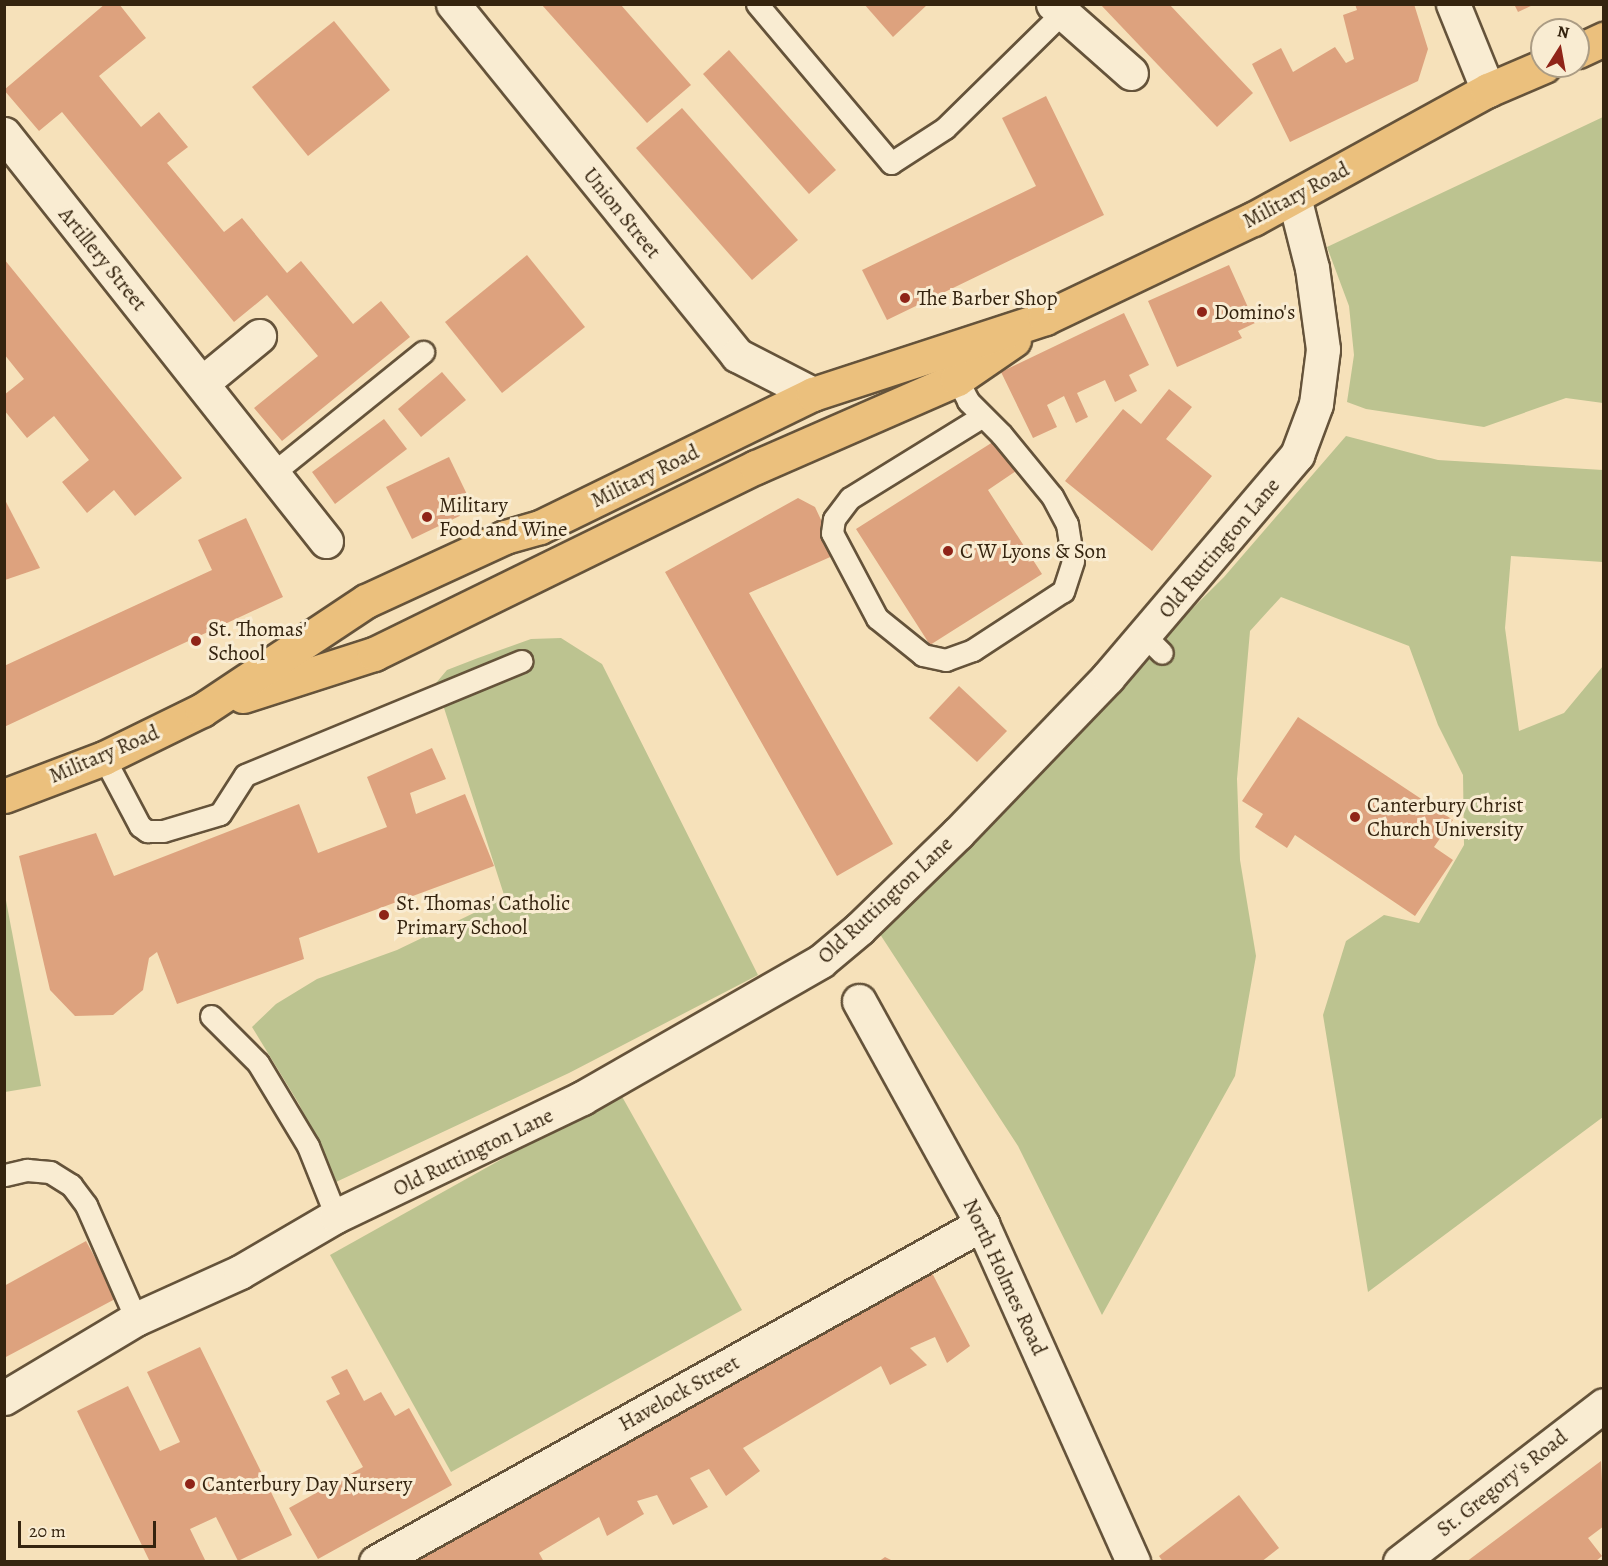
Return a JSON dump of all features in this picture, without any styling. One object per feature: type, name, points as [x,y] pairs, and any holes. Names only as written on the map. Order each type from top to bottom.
[{"type":"highway","points":[[1590,45],[1604,39]]},
{"type":"highway","name":"Military Road","points":[[4,796],[104,758],[202,710],[366,601],[505,537],[540,527],[813,394],[1045,318],[1294,197],[1488,90],[1530,72]]},
{"type":"highway","name":"Military Road","points":[[202,710],[374,654],[756,467],[957,379],[1045,318]]},
{"type":"street","name":"Union Street","points":[[453,4],[737,355],[813,394]]},
{"type":"street","points":[[1453,4],[1488,90]]},
{"type":"street","points":[[1057,9],[1131,73]]},
{"type":"street","name":"Artillery Street","points":[[4,134],[326,541]]},
{"type":"street","name":"Old Ruttington Lane","points":[[4,1398],[136,1319],[240,1272],[336,1216],[582,1098],[821,961],[958,833],[1153,644],[1298,455],[1316,404],[1323,349],[1319,308],[1294,197]]},
{"type":"street","points":[[202,383],[259,336]]},
{"type":"street","name":"North Holmes Road","points":[[859,1001],[982,1224],[1133,1562]]},
{"type":"street","name":"Havelock Street","points":[[376,1562],[982,1224]]},
{"type":"street","name":"St. Gregory's Road","points":[[1400,1562],[1604,1405]]},
{"type":"lane","points":[[757,4],[891,163],[945,128],[1057,9]]},
{"type":"lane","points":[[273,473],[423,352]]},
{"type":"lane","points":[[957,379],[968,401],[983,416],[1052,496],[1067,524],[1073,561],[1063,591],[973,650],[946,660],[922,655],[877,618],[832,532],[834,519],[850,498],[983,416]]},
{"type":"lane","points":[[104,758],[140,826],[147,831],[163,831],[220,814],[245,775],[521,661]]},
{"type":"lane","points":[[211,1016],[258,1063],[308,1146],[336,1216]]},
{"type":"lane","points":[[5,1176],[27,1170],[50,1172],[71,1185],[86,1205],[136,1319]]},
{"type":"green space","points":[[1603,117],[1603,403],[1566,398],[1484,427],[1366,409],[1347,402],[1354,355],[1349,306],[1327,247]]},
{"type":"green space","points":[[1346,436],[1438,460],[1603,470],[1603,562],[1511,556],[1505,628],[1519,731],[1564,713],[1603,666],[1603,1117],[1368,1292],[1323,1015],[1346,941],[1384,915],[1419,923],[1464,845],[1463,775],[1438,725],[1409,646],[1281,597],[1250,631],[1237,779],[1240,860],[1256,956],[1235,1076],[1102,1315],[1018,1146],[874,925],[1224,577]]},
{"type":"green space","points":[[561,638],[602,664],[758,975],[569,1073],[336,1182],[299,1104],[252,1027],[276,1004],[317,979],[397,950],[505,898],[436,683],[447,670],[478,658],[531,639]]},
{"type":"green space","points":[[5,895],[41,1086],[4,1092]]},
{"type":"green space","points":[[620,1093],[742,1310],[451,1472],[330,1255]]},
{"type":"building","points":[[105,4],[119,4],[146,38],[99,76],[141,127],[159,112],[188,147],[167,163],[224,232],[242,218],[287,273],[301,261],[353,324],[381,301],[410,337],[282,441],[254,408],[318,356],[267,295],[234,322],[62,112],[39,131],[4,90]]},
{"type":"building","points":[[864,4],[928,4],[893,37]]},
{"type":"building","points":[[1100,4],[1169,4],[1253,93],[1217,127]]},
{"type":"building","points":[[1355,4],[1414,4],[1428,49],[1418,81],[1290,142],[1252,64],[1281,48],[1293,72],[1335,47],[1346,63],[1354,59],[1343,15],[1357,10]]},
{"type":"building","points":[[1514,4],[1535,4],[1518,12]]},
{"type":"building","points":[[542,5],[621,5],[691,85],[647,123]]},
{"type":"building","points":[[334,21],[390,90],[308,156],[252,87]]},
{"type":"building","points":[[729,50],[836,170],[809,194],[703,74]]},
{"type":"building","points":[[1046,96],[1104,215],[887,320],[862,270],[1036,186],[1002,118]]},
{"type":"building","points":[[682,108],[798,240],[752,280],[636,148]]},
{"type":"building","points":[[527,255],[585,327],[502,393],[445,322]]},
{"type":"building","points":[[4,259],[182,478],[135,516],[114,490],[87,513],[62,482],[89,460],[54,416],[27,438],[4,410],[4,395],[24,379],[4,354]]},
{"type":"building","name":"Domino's","points":[[1229,265],[1255,323],[1238,331],[1242,338],[1177,367],[1148,301]]},
{"type":"building","points":[[1124,313],[1149,365],[1129,375],[1137,391],[1115,402],[1105,380],[1077,393],[1088,417],[1076,423],[1064,396],[1047,405],[1057,427],[1033,438],[1001,372]]},
{"type":"building","points":[[442,372],[466,400],[421,437],[398,409]]},
{"type":"building","points":[[1169,389],[1192,407],[1166,439],[1212,476],[1152,551],[1065,481],[1123,409],[1141,424]]},
{"type":"building","points":[[384,419],[407,449],[335,504],[312,472]]},
{"type":"building","name":"C W Lyons & Son","points":[[996,440],[1016,471],[988,490],[1042,574],[930,645],[856,529]]},
{"type":"building","points":[[449,457],[474,509],[412,539],[386,487]]},
{"type":"building","points":[[4,498],[40,568],[5,580],[4,578]]},
{"type":"building","points":[[798,498],[815,507],[837,554],[749,593],[893,844],[837,876],[665,572]]},
{"type":"building","points":[[246,518],[283,597],[4,727],[4,666],[212,570],[198,540]]},
{"type":"building","points":[[959,686],[1007,731],[977,762],[929,718]]},
{"type":"building","name":"Canterbury Christ Church University","points":[[1298,717],[1453,820],[1434,847],[1453,860],[1415,916],[1295,835],[1287,848],[1255,827],[1263,814],[1242,801]]},
{"type":"building","points":[[432,748],[446,779],[410,793],[416,814],[465,794],[494,866],[299,938],[304,959],[177,1004],[157,952],[149,958],[143,990],[113,1015],[75,1016],[50,990],[19,856],[96,833],[114,876],[299,804],[318,853],[387,827],[367,777]]},
{"type":"building","points":[[86,1241],[117,1298],[4,1358],[4,1286]]},
{"type":"building","points":[[931,1271],[970,1346],[947,1363],[935,1337],[910,1348],[927,1365],[890,1385],[881,1366],[743,1448],[760,1471],[726,1496],[709,1469],[690,1478],[708,1507],[673,1525],[657,1495],[637,1501],[644,1514],[607,1536],[599,1517],[539,1553],[544,1562],[403,1562]]},
{"type":"building","name":"Canterbury Day Nursery","points":[[200,1347],[292,1535],[238,1561],[216,1517],[190,1529],[206,1562],[150,1562],[77,1411],[128,1386],[160,1451],[180,1442],[147,1372]]},
{"type":"building","points":[[347,1369],[364,1401],[381,1392],[395,1416],[409,1408],[452,1485],[318,1559],[289,1508],[363,1467],[326,1401],[340,1394],[331,1377]]},
{"type":"building","points":[[1601,1461],[1604,1526],[1588,1538],[1602,1556],[1595,1562],[1466,1562]]},
{"type":"building","points":[[1239,1495],[1279,1548],[1261,1562],[1163,1562],[1159,1556]]},
{"type":"building","points":[[885,1557],[895,1562],[878,1562]]},
{"type":"place","name":"The Barber Shop","points":[[905,298]]},
{"type":"place","name":"Domino's","points":[[1202,312]]},
{"type":"place","name":"Military Food and Wine","points":[[427,517]]},
{"type":"place","name":"C W Lyons & Son","points":[[948,551]]},
{"type":"place","name":"St. Thomas' School","points":[[196,641]]},
{"type":"place","name":"Canterbury Christ Church University","points":[[1355,817]]},
{"type":"place","name":"St. Thomas' Catholic Primary School","points":[[384,915]]},
{"type":"place","name":"Canterbury Day Nursery","points":[[190,1484]]}]
